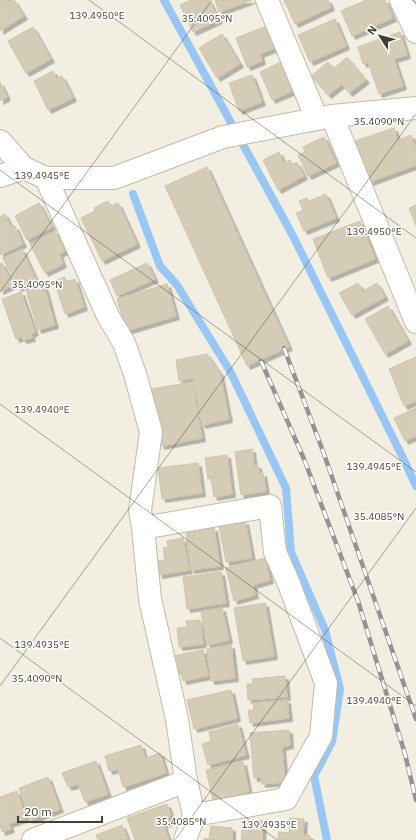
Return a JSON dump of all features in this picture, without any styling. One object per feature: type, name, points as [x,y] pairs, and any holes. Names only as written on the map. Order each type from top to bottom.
[{"type":"street","points":[[267,0],[324,117],[416,322]]},
{"type":"street","points":[[401,0],[416,32]]},
{"type":"street","points":[[0,141],[24,168],[46,178],[114,178],[223,137],[324,117],[416,108]]},
{"type":"street","points":[[0,176],[24,168]]},
{"type":"street","points":[[46,178],[108,316],[124,343],[135,374],[151,432],[140,510],[150,599],[177,719],[186,781],[194,815],[185,840]]},
{"type":"street","points":[[143,528],[270,506],[275,552],[290,584],[326,682],[321,736],[286,799],[194,815]]},
{"type":"street","points":[[33,840],[186,781]]},
{"type":"building","points":[[0,0],[14,0],[24,16],[0,31]]},
{"type":"building","points":[[191,0],[209,0],[219,20],[193,32],[180,5]]},
{"type":"building","points":[[215,0],[252,0],[219,12]]},
{"type":"building","points":[[284,0],[328,0],[331,7],[295,24]]},
{"type":"building","points":[[366,0],[385,0],[393,18],[352,36],[341,11]]},
{"type":"building","points":[[335,19],[346,46],[310,62],[298,35]]},
{"type":"building","points":[[267,26],[275,48],[260,54],[262,61],[247,67],[236,38]]},
{"type":"building","points":[[33,27],[51,59],[26,73],[8,41]]},
{"type":"building","points":[[400,32],[407,55],[394,59],[403,86],[379,94],[368,62],[363,64],[358,47]]},
{"type":"building","points":[[222,34],[240,64],[217,78],[199,48]]},
{"type":"building","points":[[347,57],[366,80],[349,93],[342,84],[328,95],[311,76],[328,62],[333,69]]},
{"type":"building","points":[[283,61],[295,90],[272,100],[260,72]]},
{"type":"building","points":[[53,71],[56,78],[62,76],[73,98],[48,110],[34,81]]},
{"type":"building","points":[[252,75],[262,102],[239,111],[229,83]]},
{"type":"building","points":[[0,82],[7,97],[0,101]]},
{"type":"building","points":[[394,128],[398,140],[411,135],[416,148],[416,165],[370,182],[355,141]]},
{"type":"building","points":[[324,137],[336,163],[308,176],[298,155],[305,152],[303,147]]},
{"type":"building","points":[[279,152],[284,163],[290,160],[292,165],[297,162],[304,176],[278,190],[263,160]]},
{"type":"building","points":[[207,167],[289,347],[247,366],[165,186]]},
{"type":"building","points":[[326,194],[336,218],[304,231],[296,213],[303,210],[299,201],[307,198],[309,201]]},
{"type":"building","points":[[108,201],[111,206],[118,203],[137,244],[102,261],[81,218],[95,211],[94,208]]},
{"type":"building","points":[[39,203],[52,227],[27,240],[15,216]]},
{"type":"building","points":[[416,205],[416,226],[409,208]]},
{"type":"building","points":[[5,214],[11,227],[15,226],[23,244],[0,255],[0,217]]},
{"type":"building","points":[[360,221],[375,259],[328,278],[313,239]]},
{"type":"building","points":[[55,231],[65,251],[59,254],[63,264],[45,273],[30,244]]},
{"type":"building","points":[[22,249],[36,280],[18,288],[3,258]]},
{"type":"building","points":[[2,263],[13,285],[0,291],[0,264]]},
{"type":"building","points":[[147,263],[155,279],[117,296],[110,280]]},
{"type":"building","points":[[65,277],[66,282],[75,279],[84,307],[65,314],[54,281]]},
{"type":"building","points":[[358,283],[363,291],[377,283],[385,297],[352,315],[339,293]]},
{"type":"building","points":[[167,284],[176,316],[126,331],[117,299]]},
{"type":"building","points":[[44,285],[55,325],[38,330],[26,290]]},
{"type":"building","points":[[21,292],[35,332],[31,334],[32,338],[23,340],[22,337],[16,339],[2,299]]},
{"type":"building","points":[[388,306],[408,341],[385,354],[365,319]]},
{"type":"building","points":[[207,354],[220,373],[229,419],[202,425],[193,378],[179,381],[176,360]]},
{"type":"building","points":[[416,357],[416,401],[404,406],[389,369]]},
{"type":"building","points":[[192,382],[202,438],[161,446],[151,389]]},
{"type":"building","points":[[416,408],[416,436],[405,441],[394,418]]},
{"type":"building","points":[[252,449],[254,466],[258,465],[259,474],[263,473],[266,491],[241,495],[235,452]]},
{"type":"building","points":[[227,455],[232,494],[214,497],[211,478],[208,479],[205,458]]},
{"type":"building","points":[[198,463],[202,493],[162,499],[158,468]]},
{"type":"building","points":[[245,521],[252,558],[226,562],[219,526]]},
{"type":"building","points":[[214,528],[220,566],[191,570],[186,533]]},
{"type":"building","points":[[183,538],[189,570],[159,575],[157,561],[165,560],[163,548],[168,547],[167,541]]},
{"type":"building","points":[[265,558],[270,580],[253,585],[255,595],[234,601],[226,568]]},
{"type":"building","points":[[221,572],[226,603],[187,609],[183,577]]},
{"type":"building","points":[[265,603],[274,656],[243,661],[234,608]]},
{"type":"building","points":[[222,608],[229,640],[207,645],[201,612]]},
{"type":"building","points":[[200,620],[203,644],[179,647],[177,628],[187,627],[186,621]]},
{"type":"building","points":[[231,645],[235,678],[211,681],[207,649]]},
{"type":"building","points":[[203,650],[208,676],[183,681],[181,670],[176,670],[173,656]]},
{"type":"building","points":[[285,676],[287,697],[248,700],[247,684],[253,684],[252,679]]},
{"type":"building","points":[[231,690],[237,718],[194,729],[187,700]]},
{"type":"building","points":[[287,700],[289,718],[250,723],[248,710],[254,710],[253,703]]},
{"type":"building","points":[[238,724],[246,755],[208,765],[202,744],[211,741],[209,732]]},
{"type":"building","points":[[289,730],[290,745],[282,747],[285,782],[262,784],[261,777],[254,778],[250,733]]},
{"type":"building","points":[[141,745],[145,758],[160,753],[166,773],[123,787],[118,769],[109,771],[105,756]]},
{"type":"building","points":[[96,761],[108,794],[85,802],[78,784],[68,787],[62,773]]},
{"type":"building","points":[[243,762],[249,792],[213,800],[206,770]]},
{"type":"building","points":[[48,777],[60,809],[30,820],[19,788]]},
{"type":"building","points":[[17,791],[26,818],[9,824],[11,829],[2,832],[0,824],[0,797]]},
{"type":"building","points":[[167,804],[171,816],[168,818],[169,822],[163,824],[169,840],[135,840],[127,818]]},
{"type":"building","points":[[290,818],[304,819],[303,835],[310,836],[310,840],[278,840],[279,832],[289,833]]},
{"type":"building","points":[[243,820],[263,821],[262,840],[241,840]]},
{"type":"building","points":[[122,825],[128,840],[98,840],[96,835]]},
{"type":"building","points":[[211,826],[232,828],[232,840],[204,840],[204,838],[209,839]]},
{"type":"waterway","points":[[164,0],[293,236],[416,486]]},
{"type":"waterway","points":[[133,194],[160,266],[177,285],[230,371],[286,488],[291,552],[325,630],[340,689],[332,742],[314,776],[327,840]]},
{"type":"railway","points":[[284,348],[324,454],[416,719]]},
{"type":"railway","points":[[261,361],[304,459],[358,601],[405,754],[416,800]]}]
